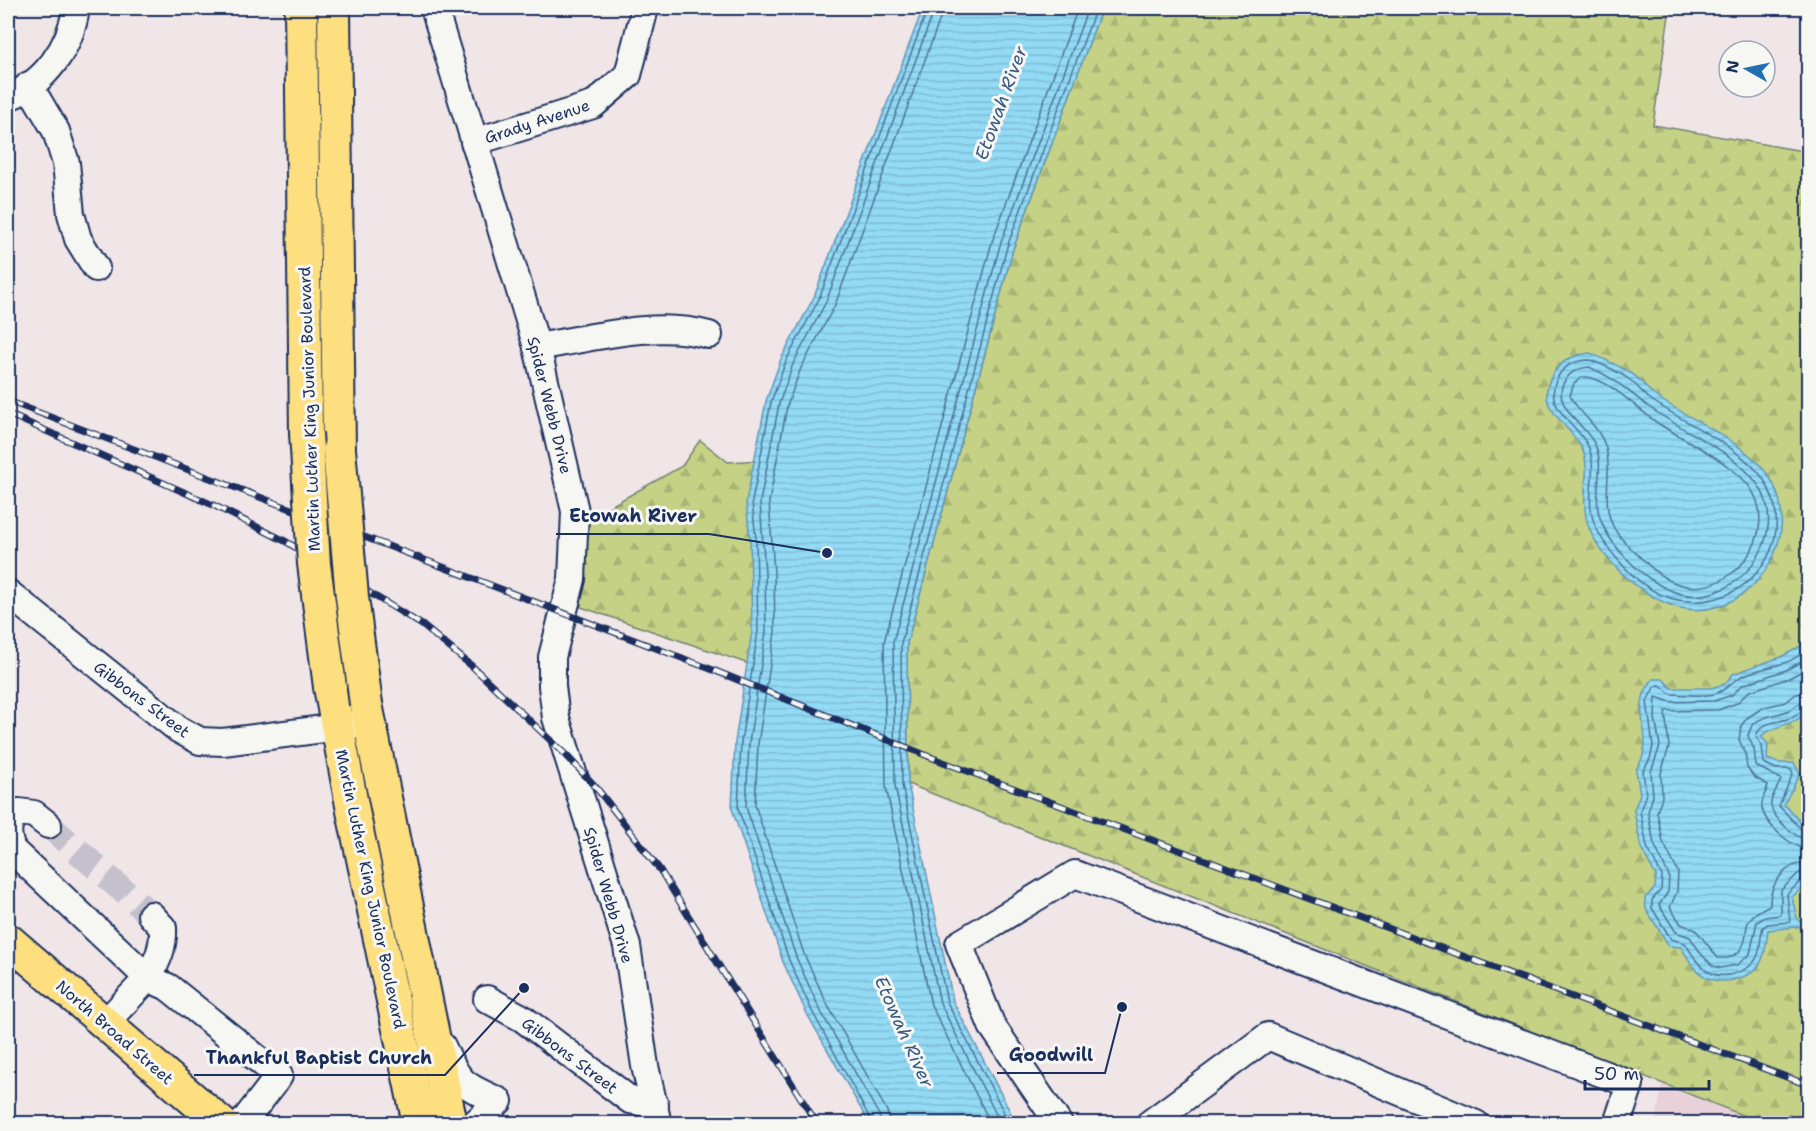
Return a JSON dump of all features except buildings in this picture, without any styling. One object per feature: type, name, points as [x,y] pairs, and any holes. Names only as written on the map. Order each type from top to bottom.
[{"type":"main road","name":"Martin Luther King Junior Boulevard","points":[[301,8],[306,434],[314,564],[337,727],[419,1124]]},
{"type":"main road","name":"Martin Luther King Junior Boulevard","points":[[334,8],[339,449],[352,597],[368,714],[433,1026],[451,1124]]},
{"type":"main road","name":"North Broad Street","points":[[8,940],[222,1124]]},
{"type":"main road","points":[[392,988],[399,1082],[410,1124]]},
{"type":"street","points":[[76,8],[69,36],[60,54],[44,74],[18,91],[56,131],[66,163],[71,214],[78,238],[96,268]]},
{"type":"street","name":"Spider Webb Drive","points":[[435,8],[537,346],[575,511],[572,579],[552,657],[552,687],[556,718],[627,946],[645,1066],[657,1114]]},
{"type":"street","name":"Grady Avenue","points":[[474,142],[593,105],[628,75],[645,8]]},
{"type":"street","points":[[537,346],[658,328],[688,329],[709,335]]},
{"type":"street","name":"Gibbons Street","points":[[8,593],[178,729],[200,741],[223,742],[337,727],[368,714]]},
{"type":"street","points":[[48,825],[26,811],[10,814],[8,838],[12,850],[148,978],[168,987],[279,1076],[242,1124]]},
{"type":"street","points":[[1059,1124],[992,1026],[959,944],[1075,874],[1630,1084],[1617,1124]]},
{"type":"street","points":[[105,1023],[148,978],[162,952],[163,928],[151,915]]},
{"type":"street","name":"Gibbons Street","points":[[487,999],[522,1018],[630,1100],[657,1114]]},
{"type":"street","points":[[433,1026],[459,1080],[471,1090],[498,1101],[474,1124]]},
{"type":"street","points":[[1149,1124],[1268,1036],[1476,1124]]},
{"type":"shaded area","points":[[1662,1085],[1762,1123],[1655,1124]]},
{"type":"green space","points":[[1102,8],[1670,8],[1653,125],[1808,152],[1808,1123],[1762,1123],[908,784],[907,643],[1013,249]]},
{"type":"green space","points":[[700,440],[728,462],[763,460],[752,665],[581,607],[584,521],[682,466]]},
{"type":"water","points":[[923,8],[1102,8],[1013,249],[907,643],[908,784],[953,1001],[1016,1123],[869,1123],[807,1014],[783,962],[732,809],[735,742],[752,631],[750,539],[746,502],[766,401],[781,359],[814,297]]},
{"type":"water","points":[[1590,353],[1630,372],[1654,395],[1736,445],[1764,469],[1773,483],[1781,508],[1780,534],[1773,558],[1759,579],[1741,595],[1719,606],[1694,610],[1668,604],[1641,589],[1614,566],[1603,553],[1588,524],[1585,509],[1586,465],[1583,451],[1578,441],[1550,407],[1547,397],[1553,374],[1560,365],[1573,357]]},
{"type":"water","points":[[1808,617],[1808,712],[1797,720],[1761,736],[1768,744],[1767,759],[1778,763],[1794,763],[1800,774],[1784,804],[1808,830],[1808,883],[1792,897],[1797,919],[1805,926],[1768,930],[1763,957],[1754,970],[1740,978],[1715,980],[1699,973],[1681,947],[1669,946],[1646,909],[1645,898],[1655,888],[1656,876],[1641,848],[1634,810],[1640,794],[1636,770],[1645,745],[1642,702],[1645,691],[1653,679],[1663,679],[1671,688],[1711,688],[1725,684],[1733,674],[1781,657],[1801,646],[1806,635]]},
{"type":"tunnel","points":[[48,825],[151,915]]},
{"type":"railway","points":[[8,401],[708,668],[938,760],[1808,1085]]},
{"type":"railway","points":[[8,414],[213,505],[285,541],[422,625],[473,667],[566,755],[595,786],[660,870],[817,1124]]},
{"type":"place","name":"Etowah River","points":[[827,553]]},
{"type":"place","name":"Thankful Baptist Church","points":[[524,988]]},
{"type":"place","name":"Goodwill","points":[[1122,1007]]}]
